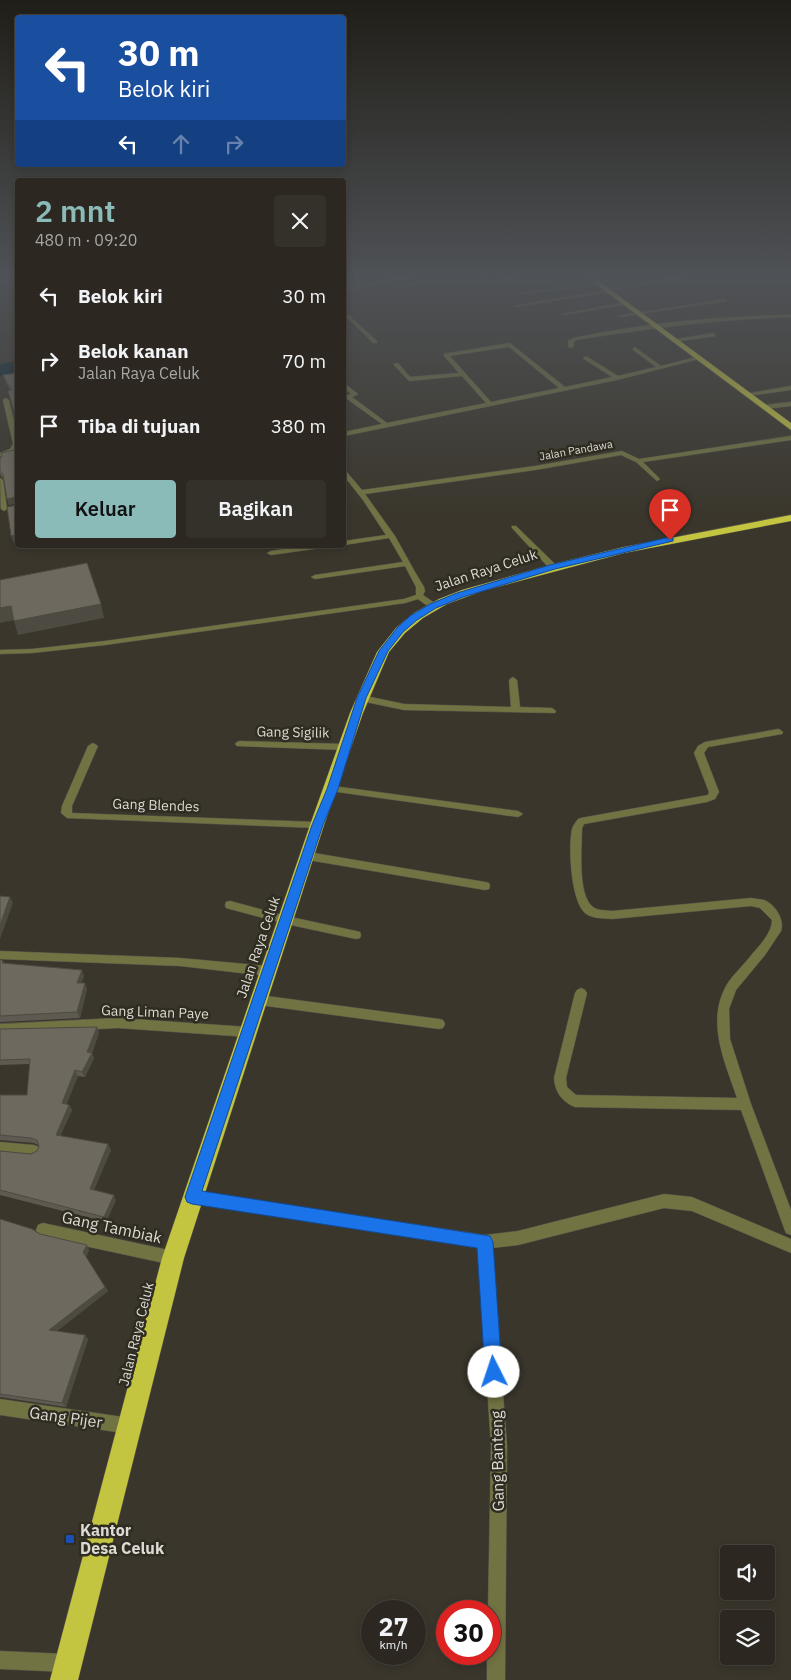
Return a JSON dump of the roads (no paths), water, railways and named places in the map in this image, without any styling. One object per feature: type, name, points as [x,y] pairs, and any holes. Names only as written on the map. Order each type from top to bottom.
[{"type":"highway","points":[[700,358],[752,394],[765,407],[791,427]]},
{"type":"highway","name":"Jalan Raya Celuk","points":[[66,1672],[173,1258],[317,825],[332,789],[362,698],[384,651],[400,630],[433,606],[489,585],[553,567],[691,536],[791,518]]},
{"type":"street","points":[[448,357],[490,404]]},
{"type":"street","points":[[524,357],[564,389]]},
{"type":"street","points":[[646,357],[661,368]]},
{"type":"street","points":[[586,358],[618,378]]},
{"type":"street","points":[[346,434],[385,424],[618,378],[700,358]]},
{"type":"street","points":[[396,364],[409,379],[462,374]]},
{"type":"street","points":[[346,387],[355,394],[346,398]]},
{"type":"street","points":[[752,394],[791,388]]},
{"type":"street","points":[[346,398],[385,424]]},
{"type":"street","points":[[6,400],[15,440]]},
{"type":"street","points":[[765,407],[791,404]]},
{"type":"street","name":"Jalan Pandawa","points":[[362,492],[535,468],[620,453],[638,460],[791,438]]},
{"type":"street","points":[[0,455],[12,450],[15,446]]},
{"type":"street","points":[[638,460],[657,479]]},
{"type":"street","points":[[0,652],[32,652],[105,643],[396,602],[420,596],[422,591],[391,536],[362,492],[346,474]]},
{"type":"street","points":[[0,480],[5,509]]},
{"type":"street","points":[[514,527],[553,567]]},
{"type":"street","points":[[346,543],[391,536]]},
{"type":"street","points":[[271,553],[307,548]]},
{"type":"street","points":[[315,577],[408,564]]},
{"type":"street","points":[[420,596],[433,606]]},
{"type":"street","points":[[513,680],[516,709]]},
{"type":"street","points":[[362,698],[404,707],[552,711]]},
{"type":"street","points":[[779,732],[705,745],[701,748],[699,754],[714,792],[712,797],[600,816],[582,821],[577,828],[579,892],[583,904],[588,910],[612,915],[751,902],[763,904],[777,919],[777,928],[761,952],[731,988],[723,1009],[724,1039],[745,1104],[791,1228]]},
{"type":"street","name":"Gang Sigilik","points":[[240,744],[345,747]]},
{"type":"street","name":"Gang Blendes","points":[[93,746],[67,806],[66,813],[70,816],[317,825]]},
{"type":"street","points":[[332,789],[518,814]]},
{"type":"street","points":[[308,856],[486,886]]},
{"type":"street","points":[[230,905],[286,920],[356,935]]},
{"type":"street","points":[[0,955],[180,962],[268,971]]},
{"type":"street","points":[[580,993],[560,1078],[560,1088],[570,1098],[575,1101],[600,1103],[745,1104]]},
{"type":"street","points":[[259,1000],[439,1024]]},
{"type":"street","name":"Gang Liman Paye","points":[[0,1029],[118,1023],[248,1032]]},
{"type":"street","points":[[0,1148],[34,1151]]},
{"type":"street","points":[[192,1197],[485,1242],[518,1238],[664,1201],[692,1204],[791,1246]]},
{"type":"street","name":"Gang Tambiak","points":[[43,1230],[173,1258]]},
{"type":"street","name":"Gang Banteng","points":[[485,1242],[499,1446],[496,1680]]},
{"type":"street","name":"Gang Pijer","points":[[0,1408],[131,1426]]},
{"type":"street","points":[[0,1660],[66,1672]]},
{"type":"waterway","points":[[0,370],[15,368]]},
{"type":"place","name":"Kantor Desa Celuk","points":[[70,1539]]}]
